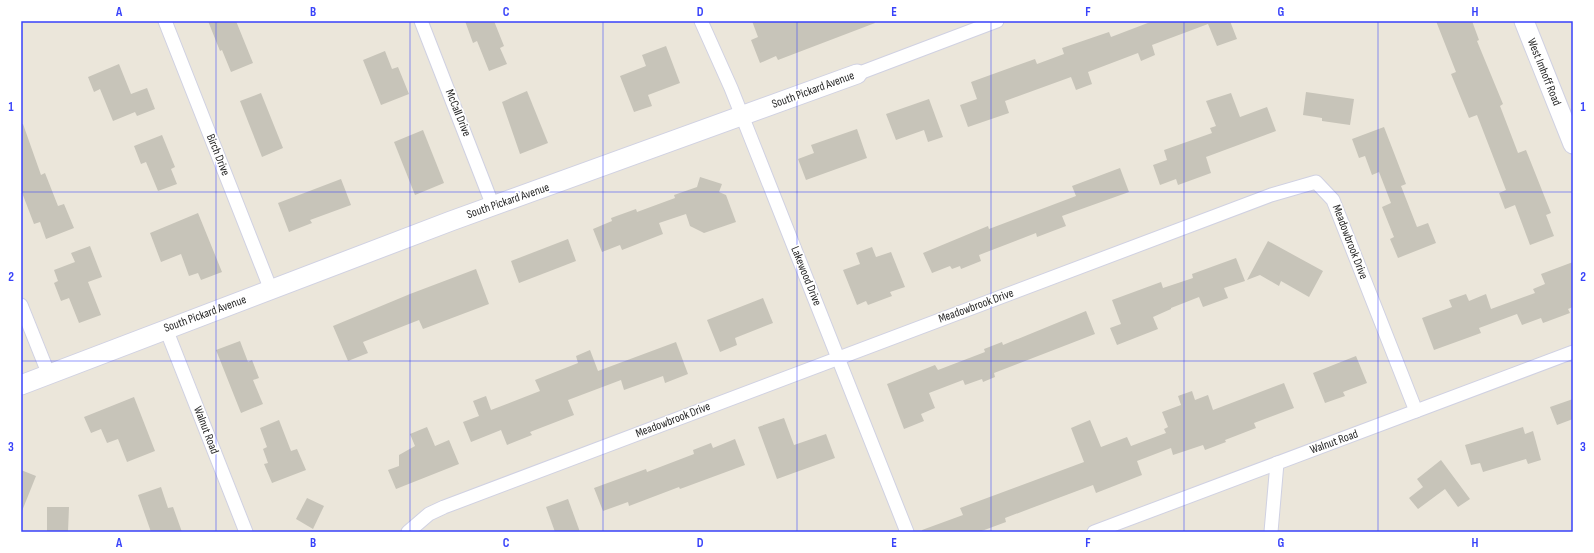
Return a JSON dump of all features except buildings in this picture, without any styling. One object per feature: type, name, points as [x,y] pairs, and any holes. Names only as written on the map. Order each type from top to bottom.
[{"type":"street","name":"Birch Drive","points":[[165,21],[271,290]]},
{"type":"street","name":"McCall Drive","points":[[421,21],[493,206]]},
{"type":"street","name":"Lakewood Drive","points":[[702,21],[839,357],[907,532]]},
{"type":"street","name":"South Pickard Avenue","points":[[21,385],[493,206],[857,74],[997,21]]},
{"type":"street","name":"West Imhoff Road","points":[[1524,21],[1573,144]]},
{"type":"street","name":"Meadowbrook Drive","points":[[408,532],[429,514],[444,507],[839,357],[1053,278],[1271,194],[1316,182],[1333,200],[1416,411]]},
{"type":"street","points":[[21,305],[49,374]]},
{"type":"street","name":"Walnut Road","points":[[166,329],[246,532]]},
{"type":"street","name":"Walnut Road","points":[[1094,532],[1573,352]]},
{"type":"street","points":[[1271,532],[1277,463]]}]
